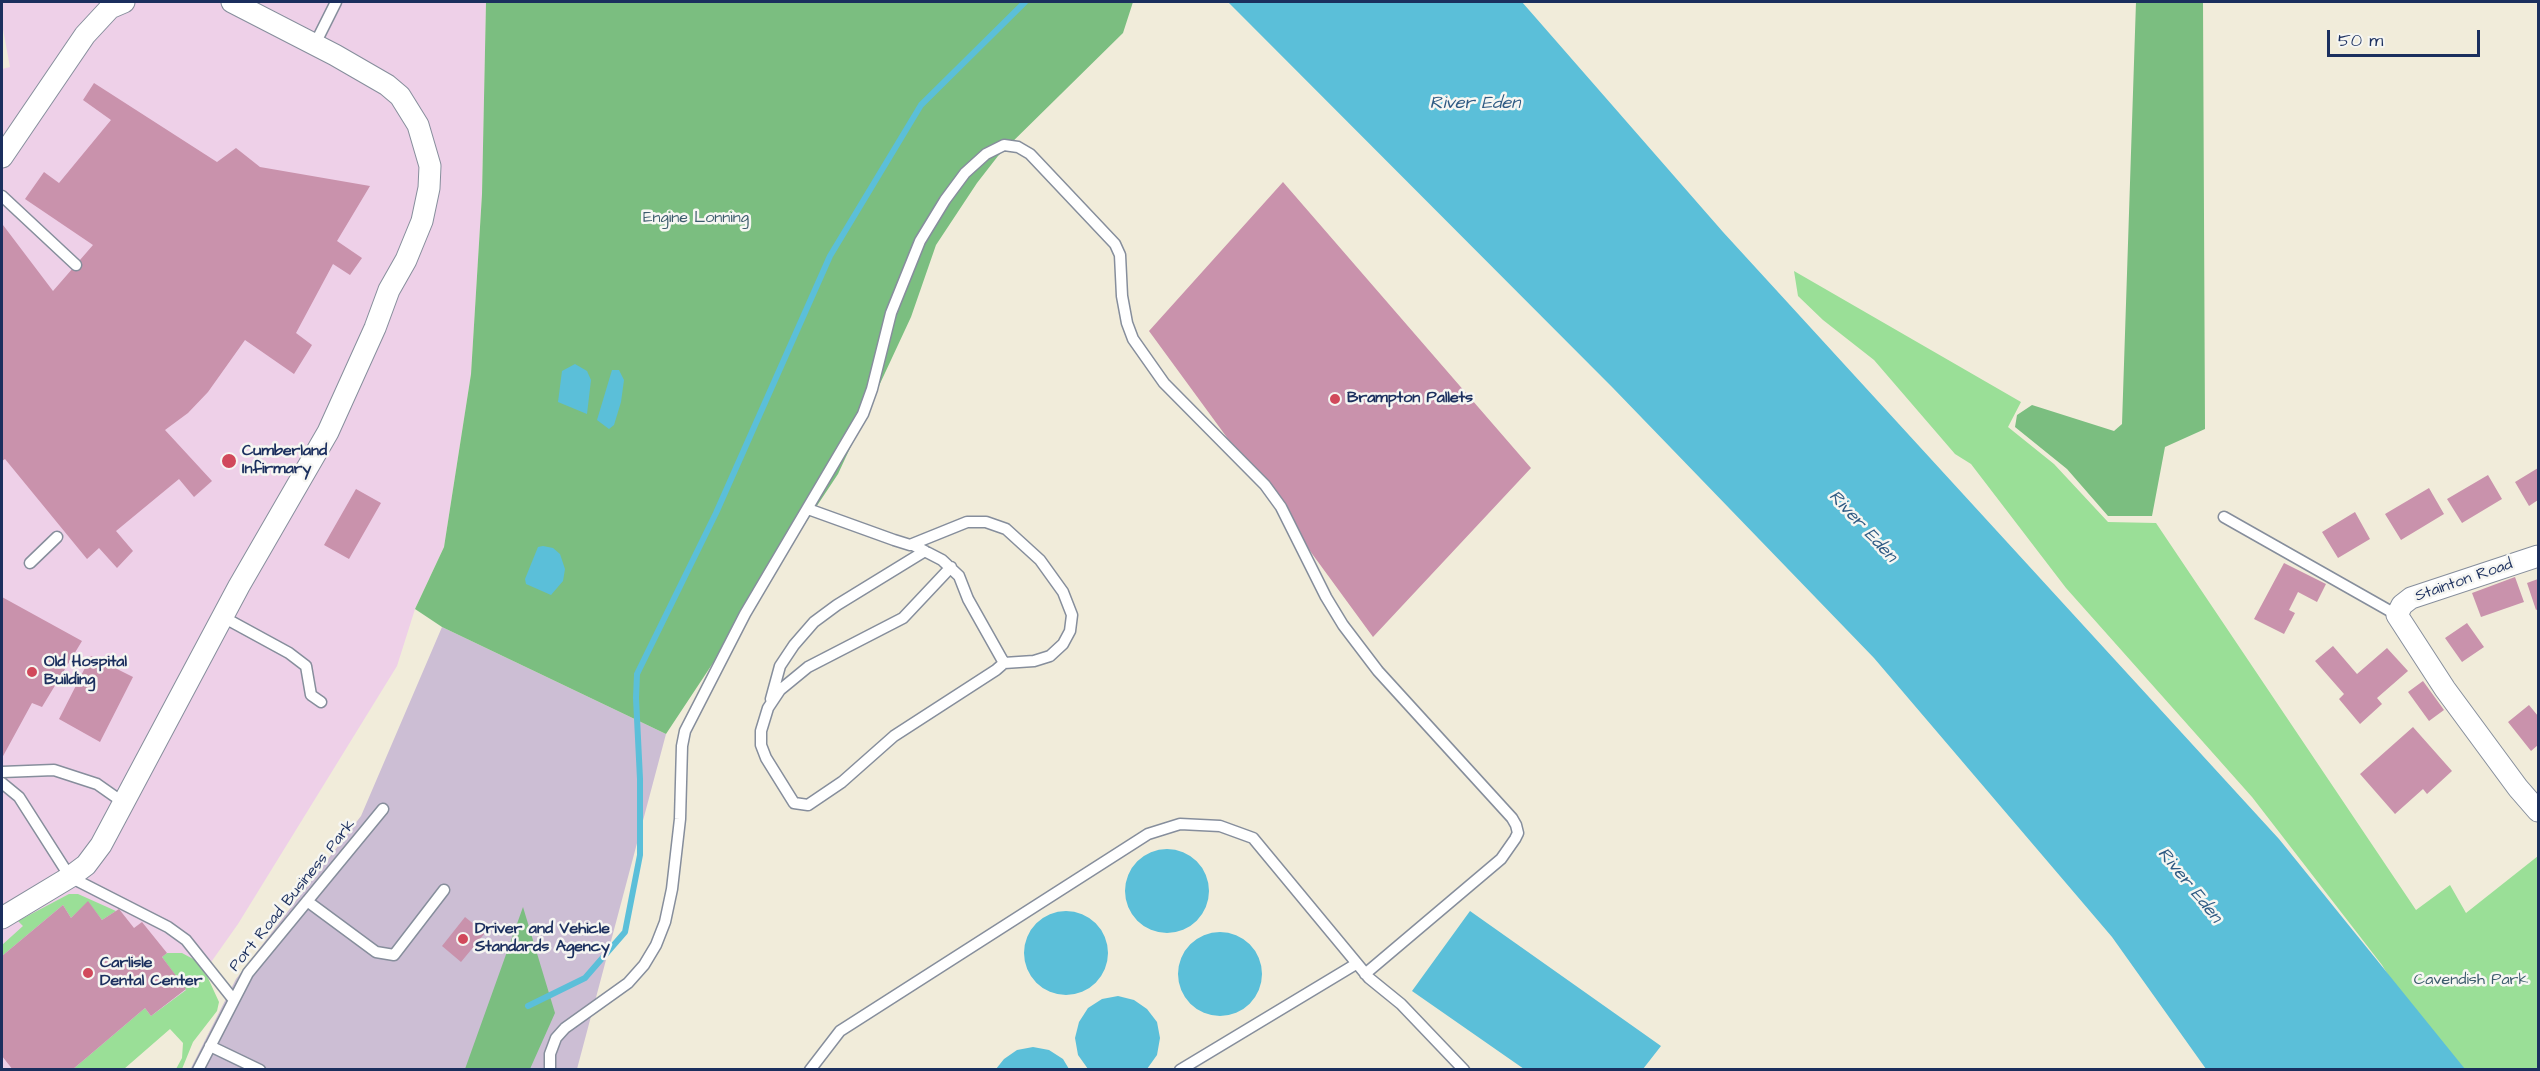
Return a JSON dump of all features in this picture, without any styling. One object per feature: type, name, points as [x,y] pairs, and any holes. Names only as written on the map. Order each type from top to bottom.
[{"type":"street","points":[[2,157],[85,35],[110,8],[124,2]]},
{"type":"street","points":[[2,918],[70,877],[86,865],[101,845],[223,616],[328,432],[375,328],[389,290],[406,260],[422,221],[429,188],[430,166],[418,125],[400,96],[387,85],[315,44],[232,2]]},
{"type":"street","name":"Stainton Road","points":[[2397,615],[2402,605],[2411,598],[2538,556]]},
{"type":"street","points":[[2397,615],[2445,689],[2518,788],[2538,811]]},
{"type":"lane","points":[[315,44],[336,2]]},
{"type":"lane","points":[[550,1070],[550,1054],[556,1038],[565,1028],[628,983],[644,965],[656,945],[665,922],[672,889],[680,819],[682,746],[685,731],[745,614],[863,414],[872,389],[891,313],[920,241],[965,173],[986,154],[1005,145],[1018,147],[1030,154],[1115,244],[1120,255],[1127,323],[1132,339],[1164,383],[1265,485],[1281,507],[1343,625],[1378,671],[1516,825],[1518,833],[1501,859],[1365,974]]},
{"type":"lane","points":[[2,196],[76,265]]},
{"type":"lane","points":[[808,509],[910,544],[951,567],[1004,663]]},
{"type":"lane","points":[[2224,517],[2397,615]]},
{"type":"lane","points":[[910,544],[967,522],[986,522],[1006,529],[1040,560],[1064,592],[1072,615],[1070,631],[1063,644],[1050,657],[1034,661],[1004,663],[894,736],[842,783],[803,806],[794,803],[766,758],[761,745],[761,730],[780,666],[814,622],[837,605],[925,551]]},
{"type":"lane","points":[[30,562],[57,537]]},
{"type":"lane","points":[[768,708],[780,690],[808,668],[903,618],[951,567]]},
{"type":"lane","points":[[223,616],[289,653],[306,666],[311,695],[321,702]]},
{"type":"lane","points":[[2,772],[54,770],[97,784],[124,803]]},
{"type":"lane","points":[[2,783],[19,796],[70,877],[168,927],[186,940],[233,999]]},
{"type":"lane","name":"Port Road Business Park","points":[[198,1070],[248,973],[383,809]]},
{"type":"lane","points":[[815,1068],[840,1030],[1148,834],[1180,824],[1220,826],[1253,838],[1365,974],[1401,1004],[1464,1070]]},
{"type":"lane","points":[[307,901],[376,952],[394,956],[444,890]]},
{"type":"lane","points":[[1180,1070],[1356,964]]},
{"type":"lane","points":[[210,1046],[260,1070]]},
{"type":"shaded area","name":"Cumberland Infirmary","points":[[2,2],[486,2],[482,194],[471,374],[444,547],[415,609],[397,666],[238,924],[185,999],[94,1069],[2,1069],[2,69],[10,67],[2,24]]},
{"type":"shaded area","points":[[442,627],[666,734],[577,1069],[190,1070],[236,979],[361,816]]},
{"type":"green space","name":"Engine Lonning","points":[[486,2],[1133,2],[1123,33],[998,156],[936,245],[911,317],[838,474],[666,734],[442,627],[415,609],[444,547],[471,374],[482,194]]},
{"type":"green space","points":[[2136,2],[2203,2],[2205,429],[2165,447],[2152,516],[2108,516],[2067,469],[2015,427],[2017,415],[2032,405],[2114,431],[2122,424]]},
{"type":"green space","name":"Cavendish Park","points":[[1794,271],[2021,402],[2008,427],[2054,464],[2108,522],[2156,523],[2416,910],[2450,885],[2466,913],[2538,856],[2538,1069],[2446,1069],[2382,965],[2252,797],[2066,588],[1971,464],[1955,454],[1874,360],[1823,320],[1798,296]]},
{"type":"green space","points":[[69,894],[78,894],[116,911],[102,920],[88,902],[71,918],[63,905],[2,956],[2,945],[23,926],[18,921]]},
{"type":"green space","points":[[523,907],[555,1013],[530,1069],[465,1069]]},
{"type":"green space","points":[[167,953],[182,953],[195,960],[208,978],[219,1002],[217,1011],[193,1042],[182,1069],[176,1069],[182,1058],[183,1043],[170,1029],[124,1069],[72,1070],[145,1008],[151,1016],[186,990],[162,957]]},
{"type":"water","name":"River Eden","points":[[1228,2],[1522,2],[1723,232],[2279,839],[2465,1069],[2206,1069],[2112,937],[1874,658],[1613,388]]},
{"type":"water","points":[[575,364],[587,371],[591,380],[587,414],[558,402],[562,371]]},
{"type":"water","points":[[612,370],[619,370],[624,380],[621,402],[614,425],[609,429],[597,420]]},
{"type":"water","points":[[538,547],[553,548],[560,554],[565,569],[563,581],[551,595],[526,584],[525,579]]},
{"type":"water","points":[[1167,849],[1183,852],[1197,861],[1206,875],[1209,891],[1206,907],[1197,921],[1183,930],[1167,933],[1151,930],[1137,921],[1128,907],[1125,891],[1128,875],[1137,861],[1151,852]]},
{"type":"water","points":[[1066,911],[1082,914],[1096,923],[1105,937],[1108,953],[1105,969],[1096,983],[1082,992],[1066,995],[1050,992],[1036,983],[1027,969],[1024,953],[1027,937],[1036,923],[1050,914]]},
{"type":"water","points":[[1470,911],[1661,1046],[1643,1069],[1524,1069],[1412,991]]},
{"type":"water","points":[[1220,932],[1236,935],[1250,944],[1259,958],[1262,974],[1259,990],[1250,1004],[1236,1013],[1220,1016],[1204,1013],[1190,1004],[1181,990],[1178,974],[1181,958],[1190,944],[1204,935]]},
{"type":"water","points":[[1118,996],[1134,1000],[1147,1009],[1157,1022],[1160,1038],[1157,1055],[1147,1069],[1088,1069],[1078,1055],[1075,1038],[1079,1022],[1088,1008],[1102,999]]},
{"type":"water","points":[[1033,1047],[1049,1050],[1063,1059],[1069,1069],[996,1069],[1004,1059],[1017,1050]]},
{"type":"building","name":"Cumberland Infirmary","points":[[94,83],[217,162],[236,148],[260,167],[370,186],[337,241],[362,258],[350,275],[333,264],[296,333],[312,345],[294,374],[245,340],[208,392],[188,413],[165,430],[212,481],[194,497],[179,479],[116,531],[133,551],[117,568],[99,548],[87,559],[5,459],[2,461],[2,227],[3,225],[53,291],[93,245],[25,199],[44,172],[59,183],[111,120],[83,100]]},
{"type":"building","name":"Brampton Pallets","points":[[1283,182],[1531,468],[1373,637],[1149,331]]},
{"type":"building","points":[[2538,468],[2538,500],[2529,506],[2515,482]]},
{"type":"building","points":[[2488,475],[2502,499],[2462,523],[2447,499]]},
{"type":"building","points":[[2429,488],[2444,514],[2401,540],[2385,514]]},
{"type":"building","points":[[356,489],[381,503],[349,559],[324,545]]},
{"type":"building","points":[[2355,512],[2370,539],[2338,558],[2322,532]]},
{"type":"building","points":[[2284,563],[2326,584],[2317,602],[2298,592],[2289,610],[2295,613],[2284,634],[2254,619]]},
{"type":"building","points":[[2515,577],[2524,602],[2481,617],[2472,593]]},
{"type":"building","points":[[2538,579],[2538,609],[2536,610],[2527,583]]},
{"type":"building","name":"Old Hospital Building","points":[[2,597],[82,641],[42,707],[32,703],[2,758]]},
{"type":"building","points":[[2467,623],[2484,647],[2462,662],[2445,638]]},
{"type":"building","points":[[2333,646],[2357,674],[2387,648],[2408,671],[2377,698],[2382,704],[2360,724],[2339,699],[2344,694],[2315,661]]},
{"type":"building","points":[[91,656],[133,677],[100,742],[59,719]]},
{"type":"building","points":[[2423,681],[2444,710],[2429,721],[2408,692]]},
{"type":"building","points":[[2529,705],[2538,716],[2538,745],[2531,751],[2508,722]]},
{"type":"building","points":[[2413,727],[2452,771],[2427,794],[2423,789],[2395,814],[2360,774]]},
{"type":"building","name":"Carlisle Dental Center","points":[[88,901],[102,920],[119,909],[134,928],[142,922],[167,953],[162,957],[186,989],[151,1016],[145,1008],[72,1070],[13,1070],[2,1056],[2,956],[63,905],[71,918]]},
{"type":"building","name":"Driver and Vehicle Standards Agency","points":[[465,917],[485,933],[461,962],[442,946]]},
{"type":"waterway","points":[[528,1006],[585,978],[625,932],[640,855],[637,674],[716,513],[830,256],[921,105],[1025,2]]},
{"type":"place","name":"Brampton Pallets","points":[[1335,399]]},
{"type":"place","name":"Cumberland Infirmary","points":[[229,461]]},
{"type":"place","name":"Old Hospital Building","points":[[32,672]]},
{"type":"place","name":"Driver and Vehicle Standards Agency","points":[[463,939]]},
{"type":"place","name":"Carlisle Dental Center","points":[[88,973]]}]
